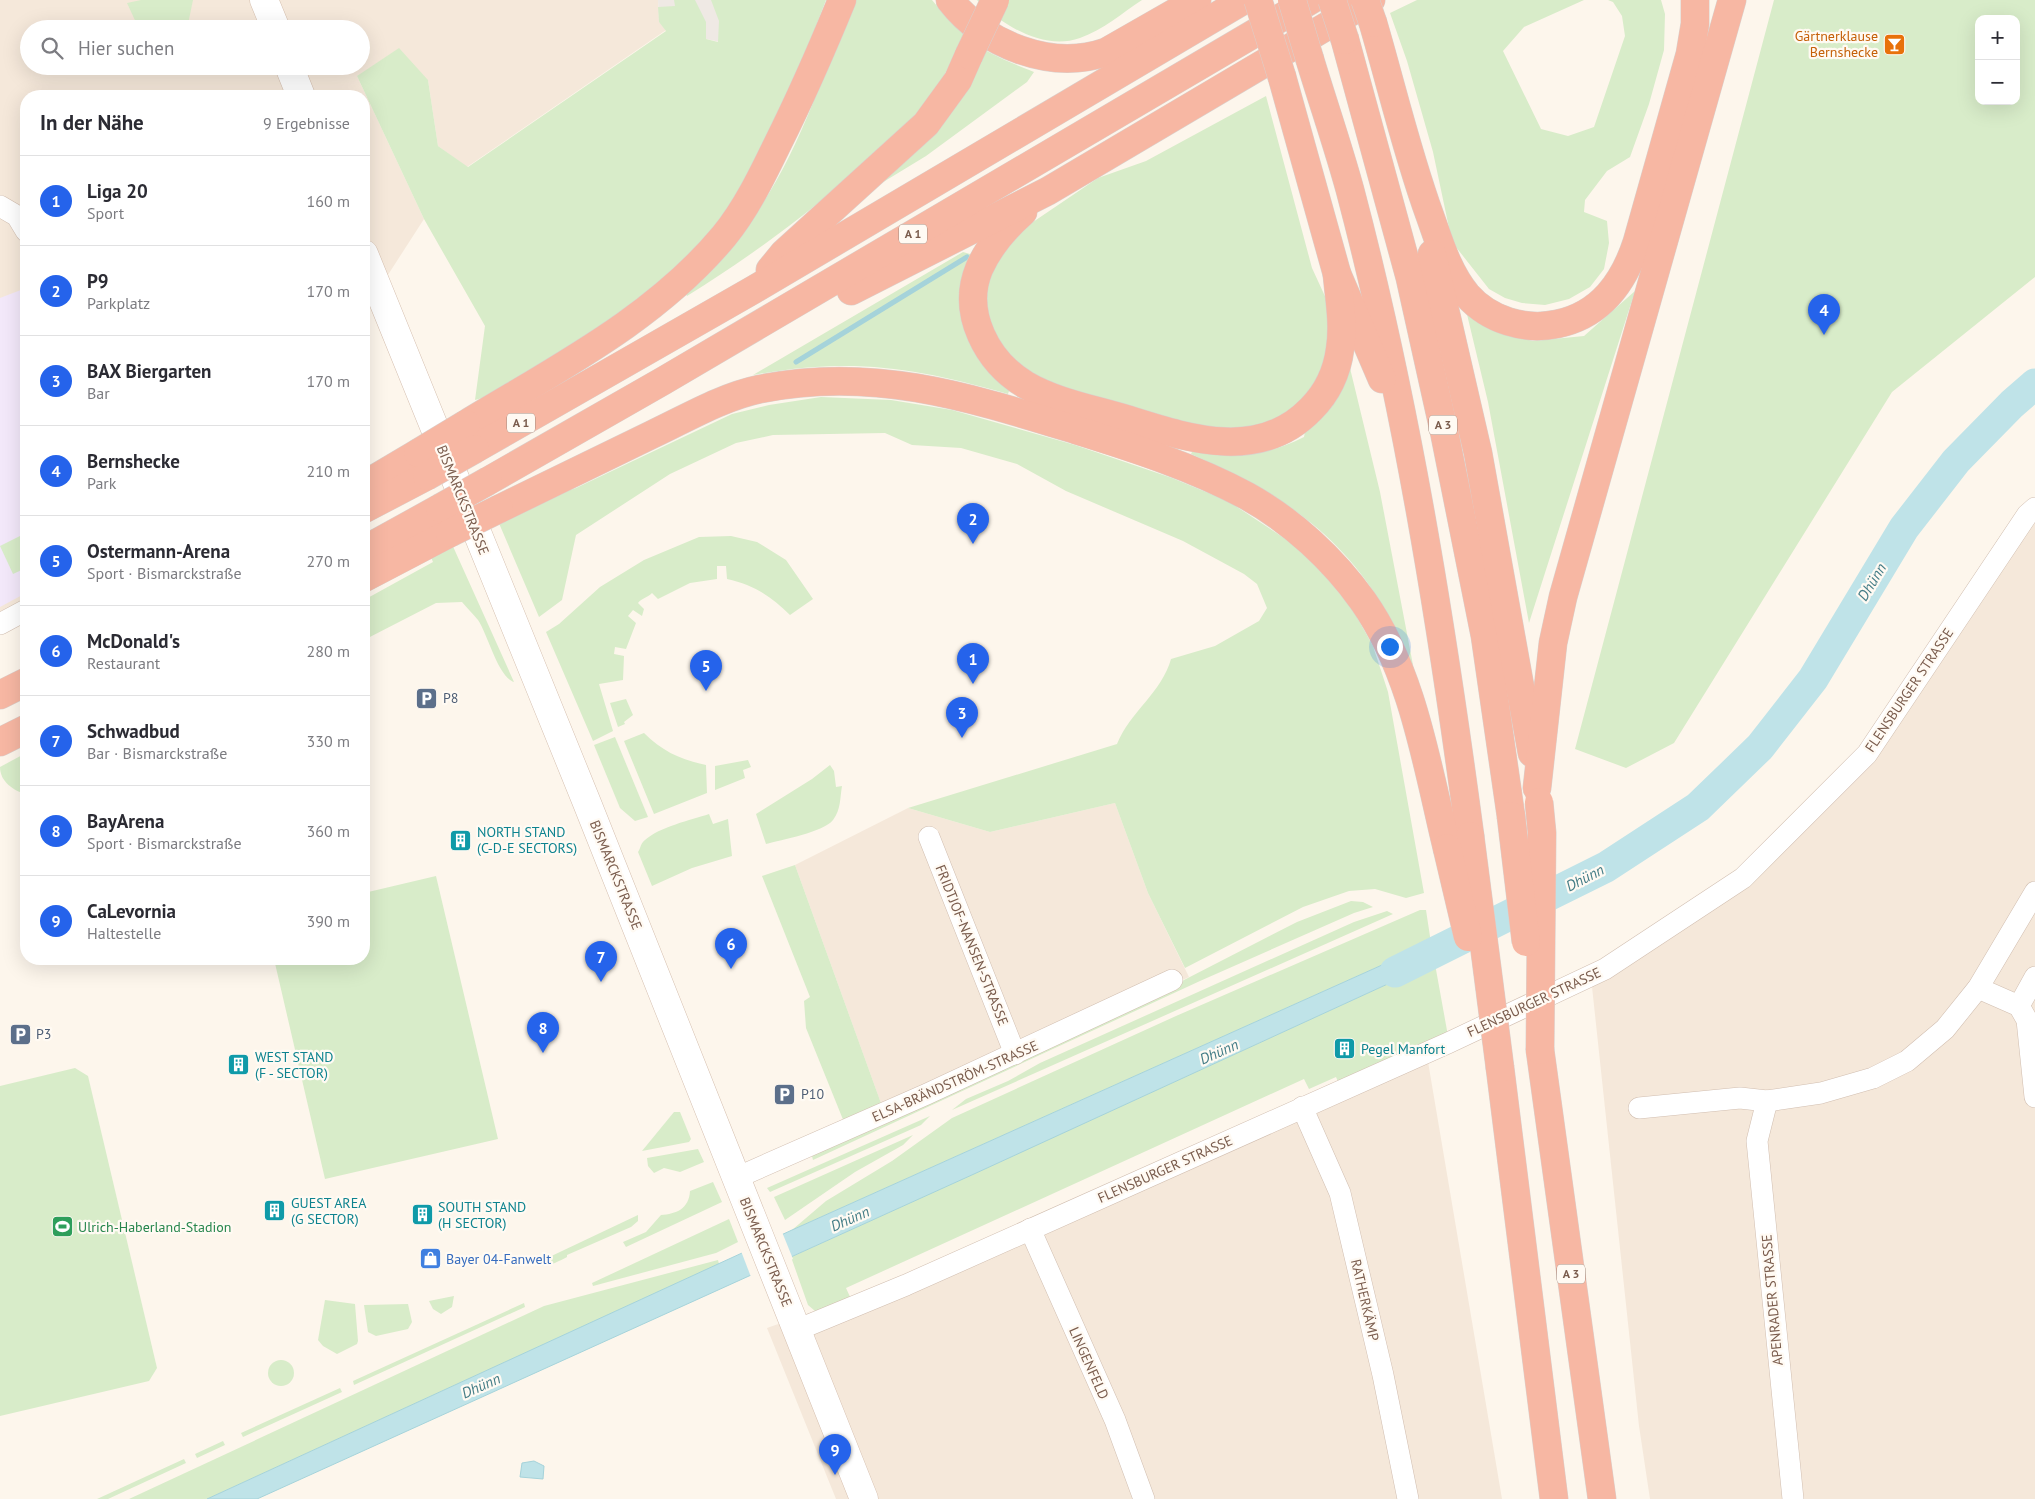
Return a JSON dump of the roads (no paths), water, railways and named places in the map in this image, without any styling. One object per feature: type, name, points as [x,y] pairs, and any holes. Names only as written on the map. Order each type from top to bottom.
[{"type":"highway","points":[[470,436],[634,321],[686,274],[724,235],[758,183],[807,85],[842,0]]},
{"type":"highway","points":[[950,0],[968,19],[1004,43],[1030,53],[1062,58],[1091,57],[1106,52],[1197,0]]},
{"type":"highway","points":[[753,290],[784,253],[926,124],[958,80],[995,0]]},
{"type":"highway","name":"A 1","points":[[370,504],[422,464],[470,436],[753,290],[1244,0]]},
{"type":"highway","points":[[1258,0],[1282,77],[1337,274],[1358,326],[1403,422]]},
{"type":"highway","points":[[1292,0],[1349,189],[1373,285],[1403,422],[1444,640],[1554,1499]]},
{"type":"highway","name":"A 1","points":[[370,547],[663,381],[1311,0]]},
{"type":"highway","name":"A 3","points":[[1332,0],[1345,40],[1410,278],[1446,440],[1485,636],[1602,1499]]},
{"type":"highway","points":[[1419,186],[1448,266],[1468,295],[1484,309],[1512,322],[1538,326],[1572,320],[1597,307],[1611,294],[1624,276],[1638,242],[1690,54],[1695,24],[1695,0]]},
{"type":"highway","points":[[1538,795],[1553,643],[1564,597],[1732,0]]},
{"type":"highway","points":[[663,381],[739,355],[865,282],[1048,191],[1370,8],[1419,186],[1433,258],[1478,454],[1538,795],[1542,833],[1540,1050]]},
{"type":"highway","points":[[1048,191],[1002,232],[979,269],[975,285],[974,308],[978,329],[985,344],[1004,370],[1027,386],[1053,397],[1182,436],[1216,442],[1250,441],[1278,433],[1309,411],[1329,385],[1339,359],[1341,326],[1337,274]]},
{"type":"highway","points":[[370,575],[450,533],[715,404],[758,390],[814,382],[856,380],[929,390],[1033,417],[1120,444],[1202,475],[1248,497],[1312,543],[1342,574],[1365,604],[1378,626],[1406,689],[1500,1068]]},
{"type":"highway","points":[[370,483],[422,464]]},
{"type":"highway","points":[[0,695],[20,685]]},
{"type":"highway","points":[[0,742],[20,732]]},
{"type":"main road","points":[[264,0],[272,20]]},
{"type":"main road","points":[[293,75],[299,90]]},
{"type":"main road","name":"BISMARCKSTRASSE","points":[[370,269],[587,803],[864,1499]]},
{"type":"street","points":[[0,206],[17,216],[20,221]]},
{"type":"street","name":"FLENSBURGER STRASSE","points":[[797,1330],[906,1285],[1030,1230],[1448,1043],[1606,969],[1743,878],[1867,754],[2026,514],[2035,508]]},
{"type":"street","points":[[0,624],[20,613]]},
{"type":"street","name":"FRIDTJOF-NANSEN-STRASSE","points":[[929,837],[1015,1054]]},
{"type":"street","points":[[1639,1108],[1740,1098],[1767,1101],[1821,1093],[1873,1078],[1907,1061],[1945,1029],[1978,988],[2029,918],[2035,892]]},
{"type":"street","points":[[2020,1006],[2035,977]]},
{"type":"street","name":"ELSA-BRÄNDSTRÖM-STRASSE","points":[[736,1178],[1015,1054],[1172,980]]},
{"type":"street","points":[[1978,988],[2020,1006],[2027,1020],[2035,1097]]},
{"type":"street","name":"APENRADER STRASSE","points":[[1767,1101],[1757,1141],[1793,1499]]},
{"type":"street","name":"RATHERKÄMP","points":[[1302,1107],[1340,1193],[1408,1499]]},
{"type":"street","name":"LINGENFELD","points":[[1030,1230],[1115,1420],[1144,1499]]},
{"type":"water","points":[[1431,943],[1435,964],[974,1174],[257,1499],[207,1499],[792,1230]]},
{"type":"water","points":[[534,1461],[544,1466],[543,1479],[520,1477],[522,1463]]},
{"type":"waterway","points":[[796,362],[967,257]]},
{"type":"waterway","name":"Dhünn","points":[[1395,972],[1606,867],[1698,807],[1760,747],[1813,679],[1904,528],[1956,461],[2012,404],[2035,384]]},
{"type":"place","name":"Gärtnerklause Bernshecke","points":[[1894,44]]},
{"type":"place","name":"Bernshecke","points":[[1824,335]]},
{"type":"place","name":"P9","points":[[973,544]]},
{"type":"place","name":"Liga 20","points":[[973,684]]},
{"type":"place","name":"Ostermann-Arena","points":[[706,691]]},
{"type":"place","name":"P8","points":[[427,698]]},
{"type":"place","name":"BAX Biergarten","points":[[962,738]]},
{"type":"place","name":"NORTH STAND (C-D-E SECTORS)","points":[[461,840]]},
{"type":"place","name":"McDonald's","points":[[731,969]]},
{"type":"place","name":"Schwadbud","points":[[601,982]]},
{"type":"place","name":"P3","points":[[20,1034]]},
{"type":"place","name":"Pegel Manfort","points":[[1345,1049]]},
{"type":"place","name":"BayArena","points":[[543,1053]]},
{"type":"place","name":"WEST STAND (F - SECTOR)","points":[[239,1065]]},
{"type":"place","name":"P10","points":[[785,1094]]},
{"type":"place","name":"GUEST AREA (G SECTOR)","points":[[275,1211]]},
{"type":"place","name":"SOUTH STAND (H SECTOR)","points":[[422,1215]]},
{"type":"place","name":"Ulrich-Haberland-Stadion","points":[[62,1227]]},
{"type":"place","name":"Bayer 04-Fanwelt","points":[[430,1259]]},
{"type":"place","name":"CaLevornia","points":[[835,1475]]}]
